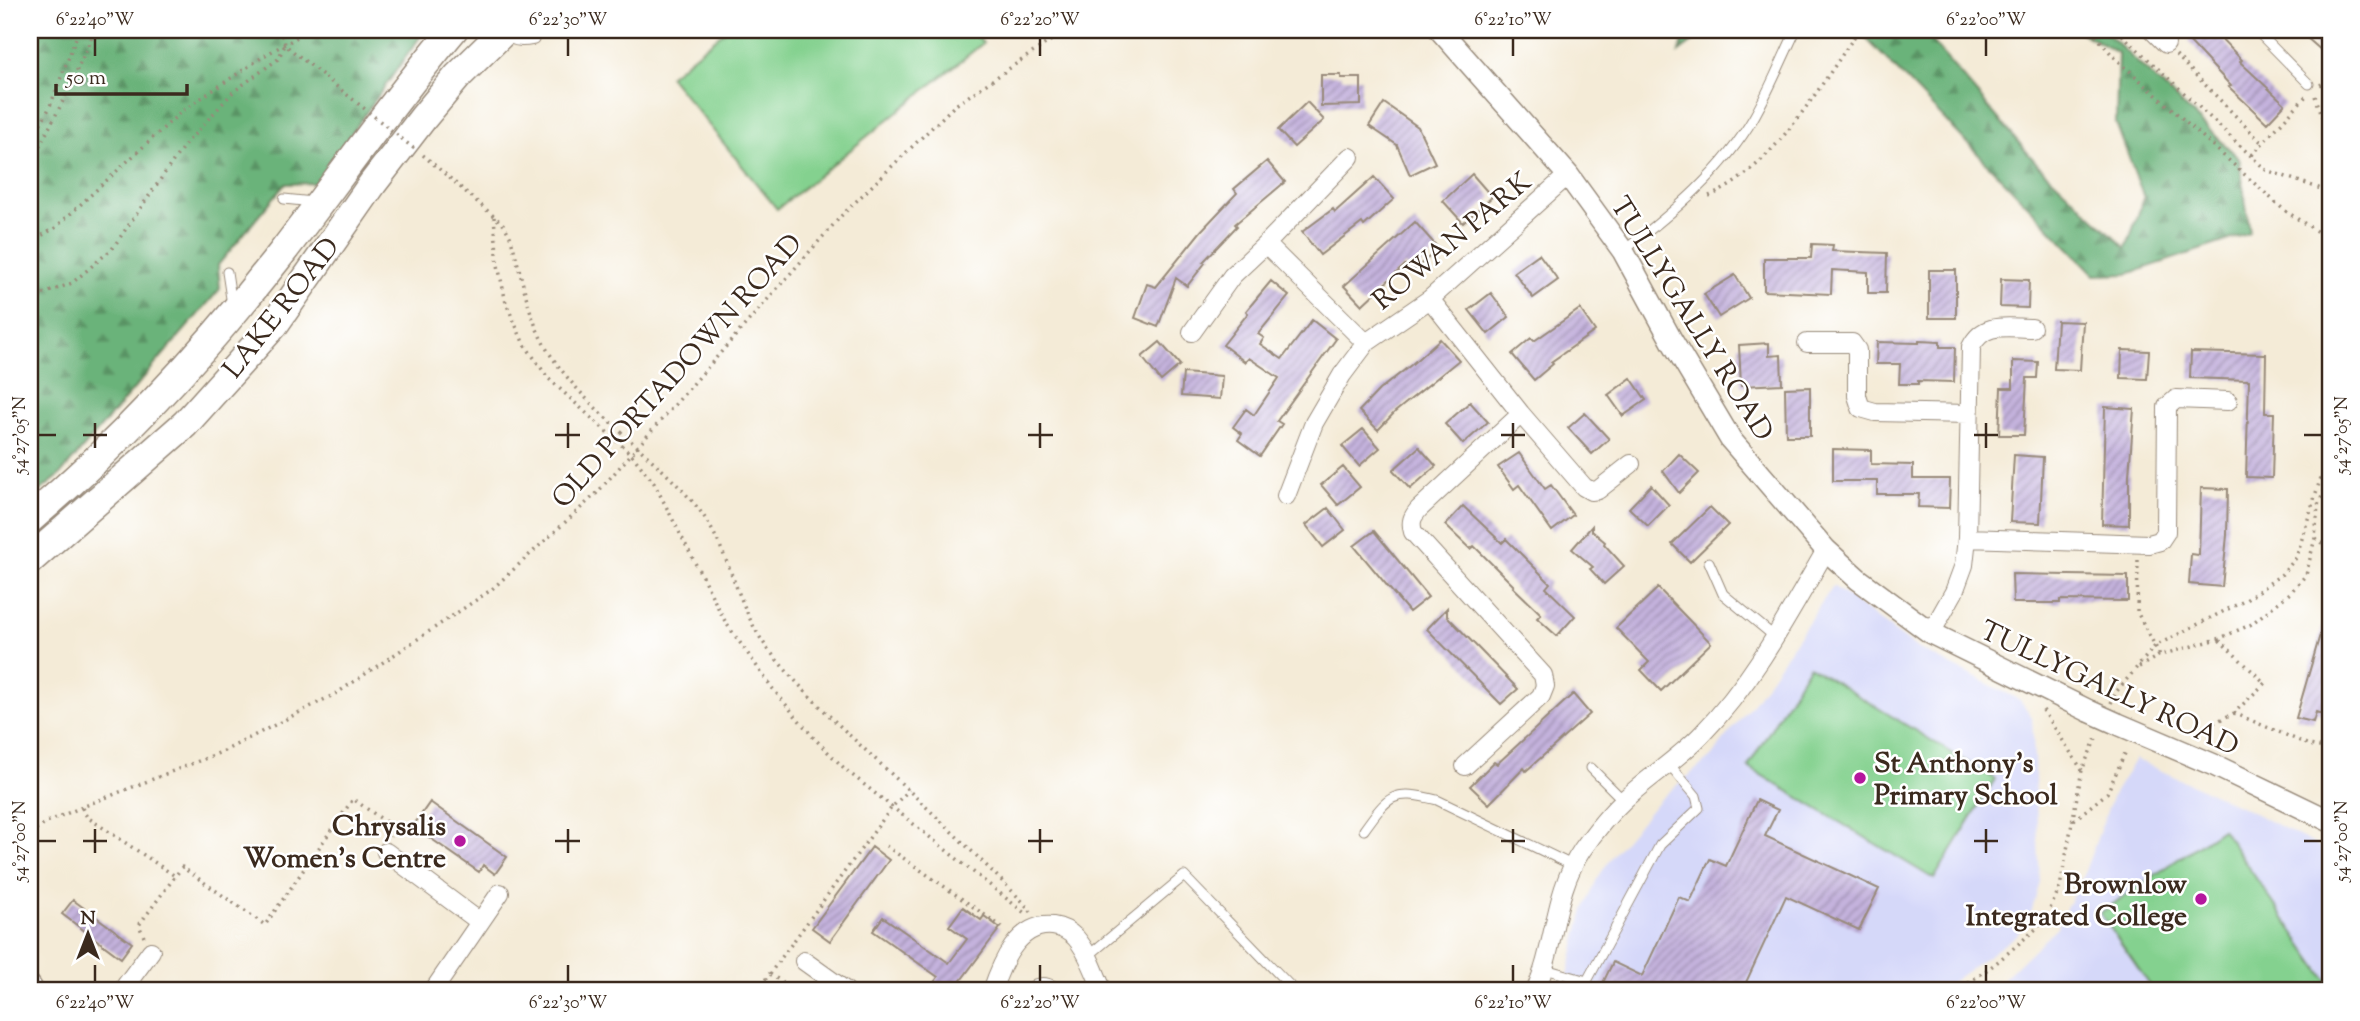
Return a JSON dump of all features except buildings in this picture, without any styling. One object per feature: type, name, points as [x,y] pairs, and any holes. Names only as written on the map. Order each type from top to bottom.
[{"type":"highway","name":"LAKE ROAD","points":[[30,519],[78,478],[175,380],[234,313],[418,70],[453,30]]},
{"type":"highway","name":"LAKE ROAD","points":[[30,560],[186,424],[274,325],[366,193],[423,118],[458,76],[504,31]]},
{"type":"street","name":"TULLYGALLY ROAD","points":[[1440,30],[1568,175],[1623,251],[1672,341],[1731,440],[1826,550],[1858,579],[1931,633],[2110,721],[2214,765],[2330,821]]},
{"type":"street","points":[[1192,332],[1231,276],[1266,244],[1350,157]]},
{"type":"street","name":"ROWAN PARK","points":[[1286,496],[1314,424],[1342,375],[1366,342],[1430,299],[1568,175]]},
{"type":"street","name":"ROWAN PARK","points":[[1266,244],[1366,342]]},
{"type":"street","points":[[1430,299],[1521,414],[1584,487],[1591,491],[1598,490],[1631,464]]},
{"type":"street","points":[[1931,633],[1954,592],[1964,565],[1967,538],[1971,347],[1977,335],[1997,327],[2032,328]]},
{"type":"street","points":[[1807,343],[1852,343],[1857,350],[1857,396],[1861,408],[1875,412],[1969,414]]},
{"type":"street","points":[[1967,538],[2138,544],[2160,541],[2166,532],[2166,407],[2176,400],[2228,401]]},
{"type":"street","points":[[1465,766],[1541,696],[1545,686],[1543,675],[1413,532],[1411,524],[1413,515],[1419,509],[1521,414]]},
{"type":"street","points":[[1535,991],[1545,969],[1562,890],[1580,852],[1623,800],[1670,764],[1733,698],[1775,637],[1826,550]]},
{"type":"street","points":[[387,852],[480,922]]},
{"type":"street","points":[[433,991],[500,893]]},
{"type":"street","points":[[992,991],[1004,961],[1019,939],[1035,927],[1041,926],[1058,927],[1076,938],[1088,956],[1102,991]]},
{"type":"street","points":[[127,989],[151,951]]},
{"type":"street","points":[[804,961],[846,991]]},
{"type":"street","points":[[30,986],[33,991]]},
{"type":"lane","points":[[1623,251],[1661,222],[1728,156],[1754,117],[1796,30]]},
{"type":"lane","points":[[2256,30],[2311,87]]},
{"type":"lane","points":[[504,31],[511,41],[523,43],[534,40]]},
{"type":"lane","points":[[284,199],[319,203]]},
{"type":"lane","points":[[227,272],[234,313]]},
{"type":"lane","points":[[1709,562],[1723,594],[1775,637]]},
{"type":"lane","points":[[1545,969],[1587,981],[1660,845],[1699,808],[1696,796],[1670,764]]},
{"type":"lane","points":[[1591,768],[1623,800]]},
{"type":"lane","points":[[1364,830],[1384,802],[1397,796],[1415,794],[1437,800],[1574,866]]},
{"type":"lane","points":[[1088,956],[1184,876],[1295,991]]},
{"type":"lane","points":[[1031,991],[1035,984],[1043,982],[1062,991]]},
{"type":"path","points":[[30,142],[49,109],[79,30]]},
{"type":"path","points":[[30,166],[65,99],[95,30]]},
{"type":"path","points":[[30,299],[72,283],[112,249],[183,147],[233,92],[278,59],[285,45],[277,30]]},
{"type":"path","points":[[30,242],[55,228],[182,111],[267,54],[310,30]]},
{"type":"path","name":"OLD PORTADOWN ROAD","points":[[30,833],[47,822],[82,807],[224,751],[337,693],[491,590],[596,494],[842,215],[954,106],[1066,30]]},
{"type":"path","points":[[1674,209],[1725,190],[1773,151],[1859,30]]},
{"type":"path","points":[[2091,30],[2113,56],[2284,210],[2330,240]]},
{"type":"path","points":[[2117,30],[2266,170],[2330,192]]},
{"type":"path","points":[[2158,34],[2263,144]]},
{"type":"path","points":[[285,45],[504,225],[510,236],[528,301],[547,349],[598,410],[680,488],[713,530],[740,596],[766,646],[804,691],[1023,902],[1041,926]]},
{"type":"path","points":[[2252,155],[2311,87],[2330,79]]},
{"type":"path","points":[[2311,87],[2330,136]]},
{"type":"path","points":[[493,215],[506,303],[523,342],[548,378],[632,455],[653,483],[726,624],[773,689],[813,737],[846,770],[1041,926]]},
{"type":"path","points":[[2073,821],[2106,793],[2110,721],[2116,692],[2155,646],[2246,600],[2282,573],[2296,558],[2320,480],[2330,460]]},
{"type":"path","points":[[2134,670],[2160,655],[2218,639],[2250,625],[2290,593],[2306,575],[2315,538],[2318,506],[2330,480]]},
{"type":"path","points":[[2315,538],[2330,550]]},
{"type":"path","points":[[2138,544],[2136,605],[2160,655]]},
{"type":"path","points":[[2195,732],[2234,713],[2266,683],[2218,639]]},
{"type":"path","points":[[2040,705],[2082,770]]},
{"type":"path","points":[[2234,713],[2309,745],[2330,748]]},
{"type":"path","points":[[1957,991],[1995,964],[2044,922],[2060,887],[2082,770],[2110,721]]},
{"type":"path","points":[[757,991],[892,807],[909,790]]},
{"type":"path","points":[[151,951],[139,926],[182,867],[265,925],[354,799],[393,827],[387,852]]},
{"type":"path","points":[[82,807],[87,817],[176,876]]},
{"type":"path","points":[[886,846],[1019,939]]},
{"type":"path","points":[[770,974],[795,991]]},
{"type":"shaded area","name":"St Anthony's Primary School","points":[[1833,586],[1917,648],[2020,700],[2032,717],[2040,882],[2031,913],[2017,935],[1939,991],[1564,991],[1584,909],[1597,879],[1613,855],[1659,800],[1711,757],[1756,699]]},
{"type":"shaded area","name":"Brownlow Integrated College","points":[[2135,759],[2242,807],[2330,852],[2330,991],[1997,991],[1995,987],[2057,927],[2085,871],[2113,795]]},
{"type":"green space","points":[[30,30],[425,30],[316,183],[285,184],[218,265],[220,289],[59,476],[30,499]]},
{"type":"green space","points":[[726,30],[972,30],[983,43],[777,209],[669,76]]},
{"type":"green space","points":[[1688,30],[1709,30],[1679,52]]},
{"type":"green space","points":[[1858,30],[1922,30],[2038,165],[2126,248],[2144,198],[2116,123],[2118,53],[2076,30],[2103,30],[2239,158],[2250,233],[2128,274],[2095,275]]},
{"type":"green space","points":[[1809,666],[1995,779],[1934,879],[1748,767]]},
{"type":"green space","points":[[2222,829],[2330,985],[2330,991],[2154,991],[2100,913]]},
{"type":"place","name":"St Anthony's Primary School","points":[[1860,778]]},
{"type":"place","name":"Chrysalis Women's Centre","points":[[460,841]]},
{"type":"place","name":"Brownlow Integrated College","points":[[2201,899]]}]
